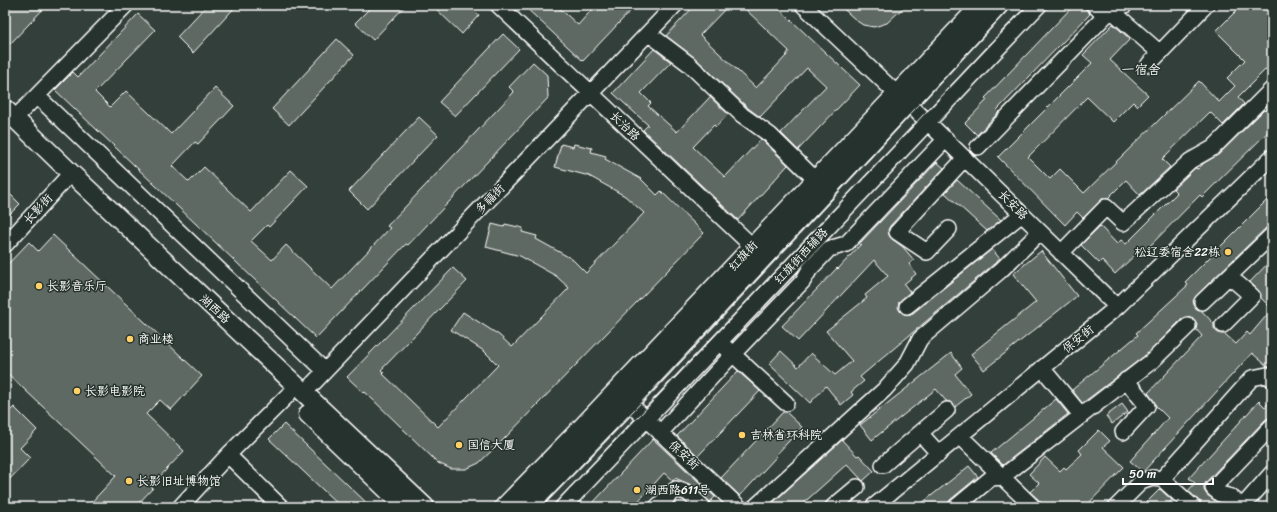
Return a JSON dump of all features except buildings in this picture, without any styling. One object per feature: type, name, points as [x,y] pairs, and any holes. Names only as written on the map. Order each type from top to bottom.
[{"type":"main road","name":"红旗街","points":[[528,507],[629,403],[903,99],[981,5]]},
{"type":"main road","name":"红旗街","points":[[504,507],[582,427],[816,180],[903,99],[999,5]]},
{"type":"main road","name":"湖西路","points":[[8,118],[67,178],[296,394],[426,507]]},
{"type":"main road","name":"湖西路","points":[[296,394],[405,507]]},
{"type":"street","points":[[8,118],[37,96],[126,5]]},
{"type":"street","name":"多福街","points":[[180,507],[228,455],[296,394],[325,371],[675,5]]},
{"type":"street","name":"长安路","points":[[803,5],[966,158],[1117,307]]},
{"type":"street","name":"红旗街西辅路","points":[[563,507],[1039,5]]},
{"type":"street","points":[[1094,5],[1108,13],[1160,53]]},
{"type":"street","points":[[978,147],[1108,13],[1125,5]]},
{"type":"street","points":[[1149,64],[1206,5]]},
{"type":"street","name":"长治路","points":[[501,6],[591,94],[752,246]]},
{"type":"street","points":[[648,33],[689,64],[742,115],[770,135],[816,180]]},
{"type":"street","points":[[1062,253],[1106,207],[1123,223],[1190,161],[1213,148],[1272,89]]},
{"type":"street","points":[[37,96],[325,371]]},
{"type":"street","points":[[660,433],[733,354],[803,282],[810,269],[829,249],[846,244],[946,139]]},
{"type":"street","points":[[949,229],[927,252],[898,232],[966,158]]},
{"type":"street","name":"保安街","points":[[873,507],[1117,307],[1271,161]]},
{"type":"street","name":"长影街","points":[[5,244],[67,178]]},
{"type":"street","points":[[907,306],[1022,214]]},
{"type":"street","points":[[756,507],[884,390],[907,364],[920,339],[1000,271],[1040,232]]},
{"type":"street","points":[[1202,302],[1272,235]]},
{"type":"street","points":[[1223,325],[1252,296],[1229,276]]},
{"type":"street","points":[[956,507],[991,478],[1002,477],[1152,361],[1188,326]]},
{"type":"street","points":[[720,342],[786,403]]},
{"type":"street","points":[[1042,368],[1081,415]]},
{"type":"street","points":[[1162,479],[1252,378],[1267,375],[1272,379]]},
{"type":"street","points":[[1123,432],[1147,406],[1126,380]]},
{"type":"street","name":"保安街","points":[[629,403],[739,507]]},
{"type":"street","points":[[883,465],[947,410]]},
{"type":"street","points":[[1272,426],[1213,488],[1220,494],[1231,497],[1242,507],[1272,473]]},
{"type":"street","points":[[920,433],[939,454]]},
{"type":"street","points":[[960,436],[1033,507]]},
{"type":"street","points":[[228,455],[281,507]]},
{"type":"street","points":[[1116,507],[1141,482],[1152,478],[1162,479],[1192,507]]},
{"type":"street","points":[[833,507],[857,487]]},
{"type":"street","points":[[658,507],[676,489],[688,493],[703,507]]},
{"type":"tram line","points":[[541,507],[635,409],[1012,5]]},
{"type":"tram line","points":[[551,507],[641,414],[1027,5]]},
{"type":"place","name":"松辽委宿舍22栋","points":[[1228,252]]},
{"type":"place","name":"长影音乐厅","points":[[39,286]]},
{"type":"place","name":"商业楼","points":[[130,339]]},
{"type":"place","name":"长影电影院","points":[[77,391]]},
{"type":"place","name":"吉林省环科院","points":[[742,435]]},
{"type":"place","name":"国信大厦","points":[[459,445]]},
{"type":"place","name":"长影旧址博物馆","points":[[129,481]]},
{"type":"place","name":"湖西路611号","points":[[637,490]]},
{"type":"district","name":"一宿舍","points":[[1141,69]]}]
